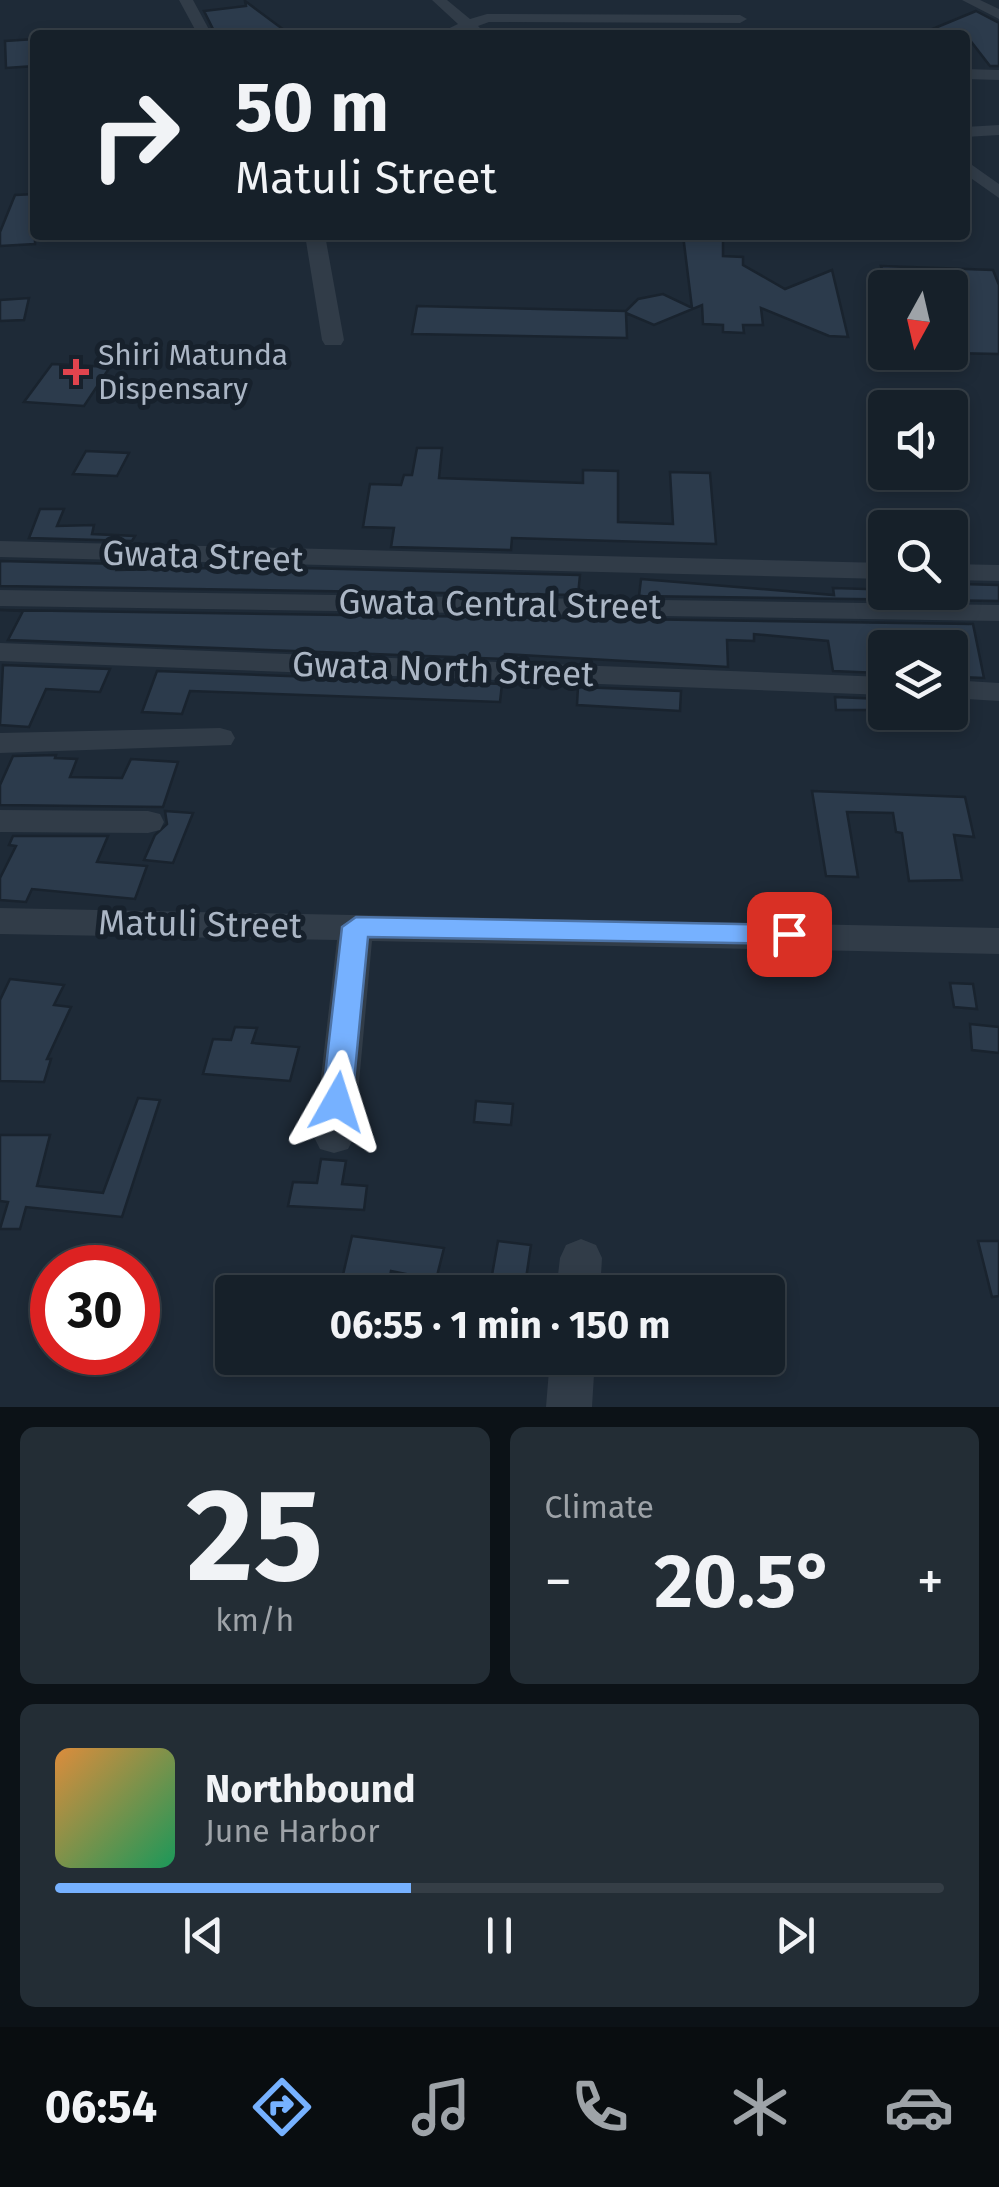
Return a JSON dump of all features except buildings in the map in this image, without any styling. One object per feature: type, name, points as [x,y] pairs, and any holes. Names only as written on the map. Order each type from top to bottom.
[{"type":"street","points":[[186,0],[203,30]]},
{"type":"street","points":[[439,0],[474,30],[487,18],[746,23],[710,0]]},
{"type":"street","points":[[969,0],[999,14]]},
{"type":"street","points":[[970,74],[999,75]]},
{"type":"street","points":[[970,132],[999,130]]},
{"type":"street","points":[[970,170],[999,195]]},
{"type":"street","points":[[970,198],[999,195]]},
{"type":"street","points":[[315,240],[333,340]]},
{"type":"street","name":"Gwata Street","points":[[0,548],[432,563],[868,571]]},
{"type":"street","points":[[968,572],[999,573]]},
{"type":"street","name":"Gwata Central Street","points":[[0,598],[999,613]]},
{"type":"street","name":"Gwata North Street","points":[[0,652],[868,685]]},
{"type":"street","points":[[968,690],[999,692]]},
{"type":"street","points":[[0,743],[220,738]]},
{"type":"street","points":[[0,821],[148,822]]},
{"type":"street","name":"Matuli Street","points":[[0,921],[999,941]]},
{"type":"street","points":[[334,1138],[356,927]]},
{"type":"street","points":[[569,1407],[572,1375]]},
{"type":"place","name":"Shiri Matunda Dispensary","points":[[76,372]]},
{"type":"route","points":[[337,1102],[356,927],[789,934]]}]
